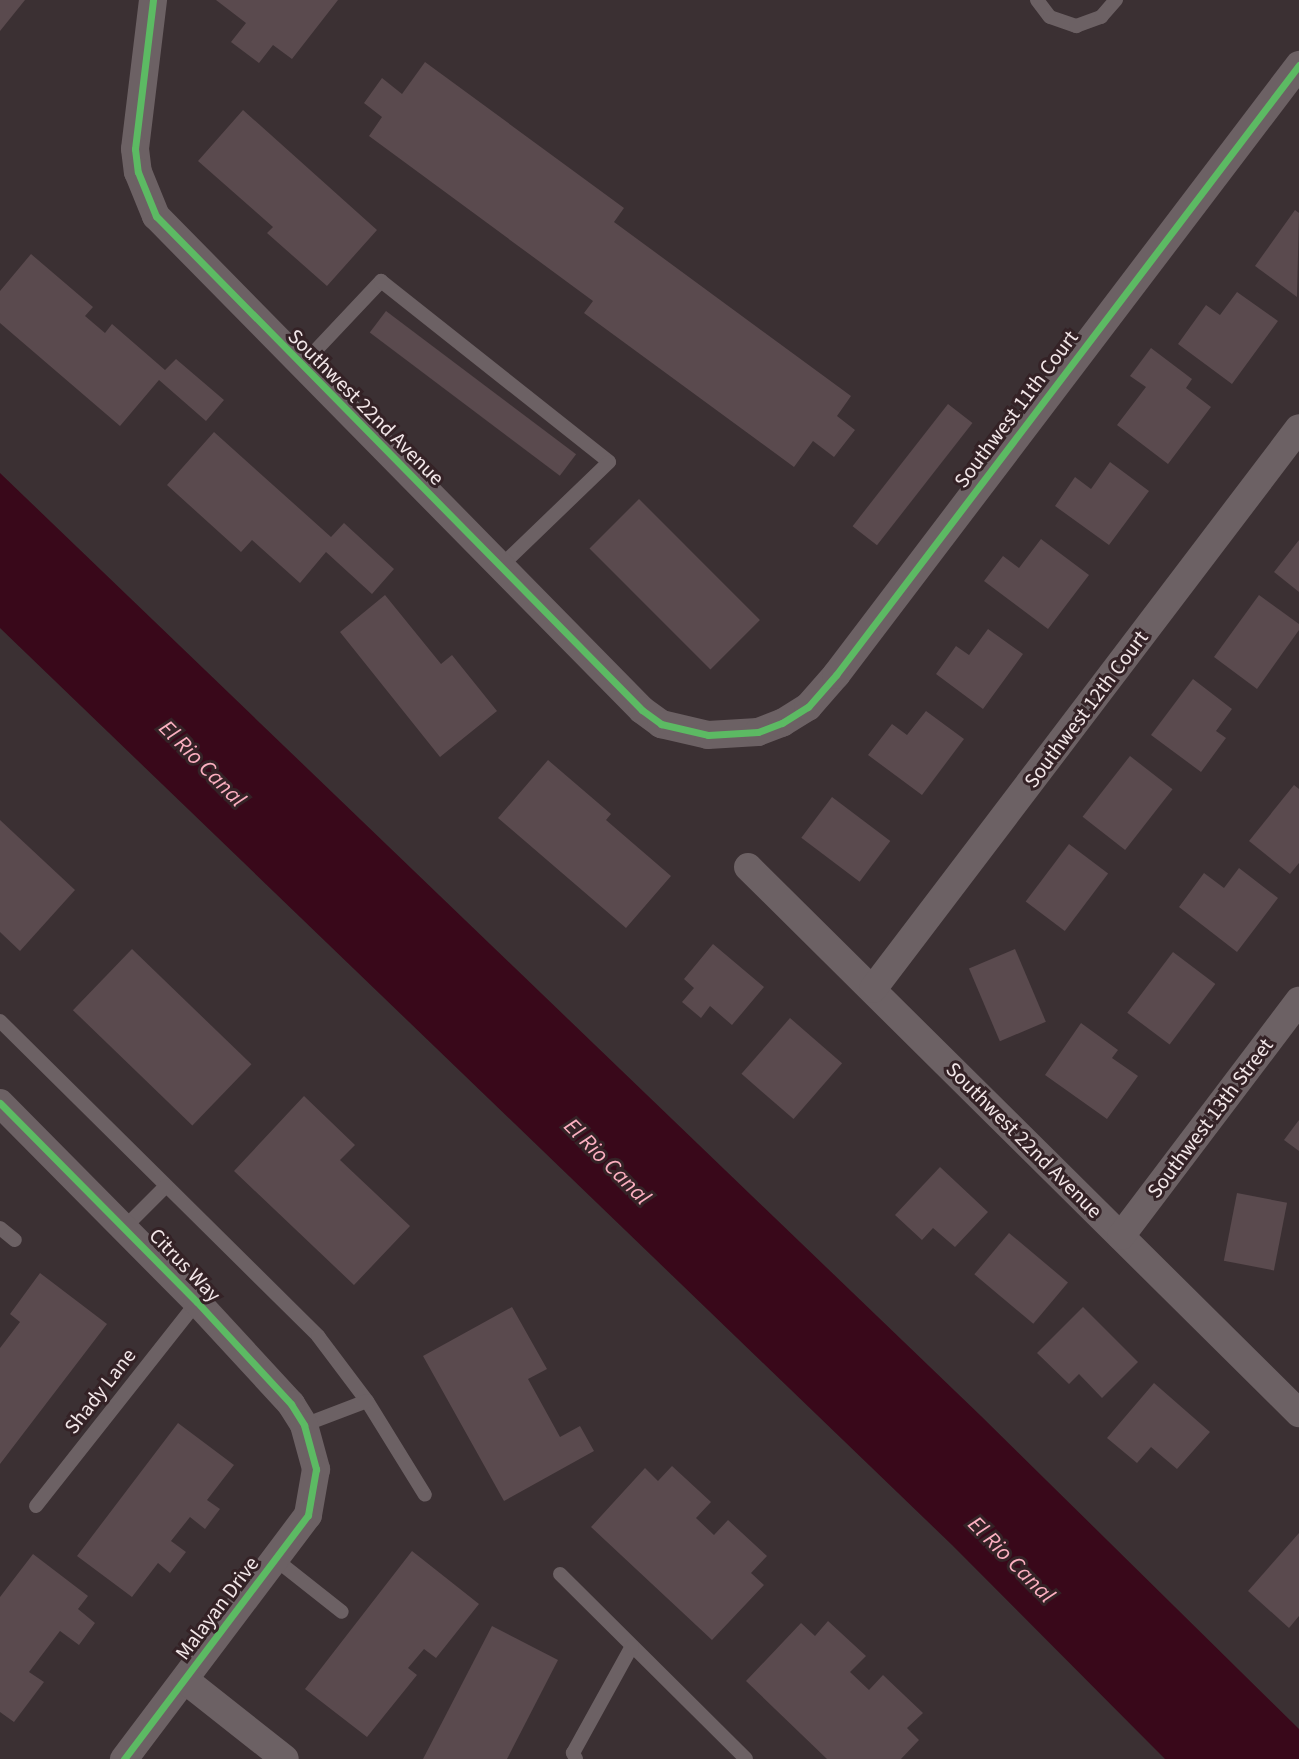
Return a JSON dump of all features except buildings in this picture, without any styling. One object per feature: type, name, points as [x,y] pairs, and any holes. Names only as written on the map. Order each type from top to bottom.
[{"type":"street","name":"Southwest 22nd Avenue","points":[[153,0],[135,137],[138,172],[145,195],[171,235],[500,567],[661,724],[708,735],[732,736]]},
{"type":"street","name":"Southwest 11th Court","points":[[732,736],[782,723],[808,707],[836,676],[1299,65]]},
{"type":"street","name":"Southwest 12th Court","points":[[873,989],[1299,428]]},
{"type":"street","name":"Southwest 22nd Avenue","points":[[748,867],[1299,1413]]},
{"type":"street","name":"Southwest 13th Street","points":[[1121,1236],[1299,1001]]},
{"type":"street","name":"Citrus Way","points":[[0,1103],[197,1302],[304,1425],[316,1469]]},
{"type":"street","name":"Malayan Drive","points":[[124,1759],[307,1515],[316,1469]]},
{"type":"street","points":[[184,1680],[285,1759]]},
{"type":"lane","points":[[1037,0],[1050,17],[1076,26],[1101,17],[1116,0]]},
{"type":"lane","points":[[301,366],[381,281],[609,462],[500,567]]},
{"type":"lane","points":[[2,1028],[318,1336],[367,1401],[425,1495]]},
{"type":"lane","points":[[124,1228],[166,1186]]},
{"type":"lane","points":[[0,1228],[15,1240]]},
{"type":"lane","name":"Shady Lane","points":[[36,1506],[197,1302]]},
{"type":"lane","points":[[304,1425],[367,1401]]},
{"type":"lane","points":[[275,1559],[342,1612]]},
{"type":"lane","points":[[560,1574],[746,1759]]},
{"type":"lane","points":[[576,1759],[573,1753],[632,1646]]},
{"type":"water","name":"El Rio Canal","points":[[0,473],[981,1416],[1299,1729],[1299,1759],[1165,1759],[952,1545],[0,628]]},
{"type":"cycle path","points":[[153,0],[135,149],[138,172],[156,216],[642,710],[661,724],[708,735],[758,732],[782,723],[808,707],[836,675],[1299,65]]},
{"type":"cycle path","points":[[0,1103],[197,1302],[291,1404],[304,1425],[316,1469],[308,1515],[124,1759]]}]
